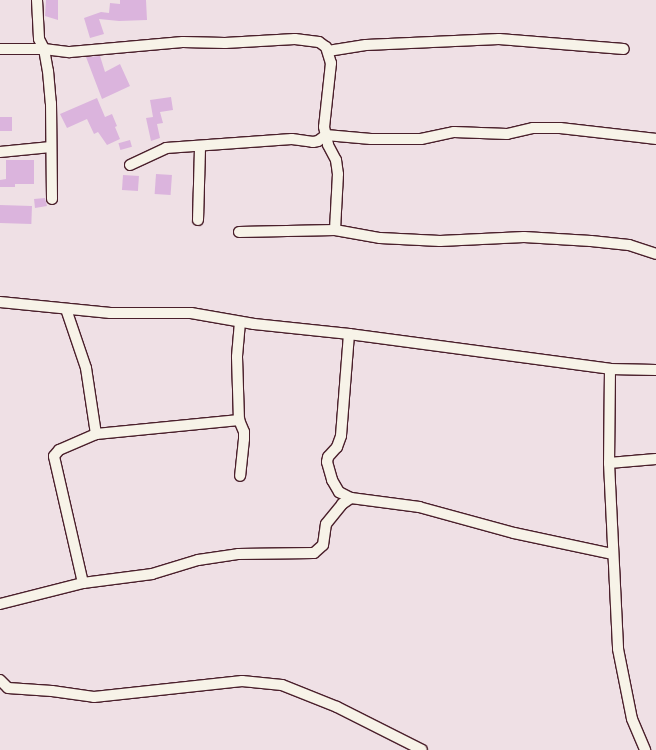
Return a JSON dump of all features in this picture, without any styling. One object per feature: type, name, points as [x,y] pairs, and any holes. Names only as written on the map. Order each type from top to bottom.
[{"type":"street","points":[[36,0],[39,39],[44,49],[51,104],[52,199]]},
{"type":"street","points":[[0,49],[44,49],[70,52],[183,42],[225,43],[295,38],[319,42],[328,51],[331,73],[325,114],[326,135],[336,160],[338,174],[335,230]]},
{"type":"street","points":[[328,51],[366,45],[499,39],[624,49]]},
{"type":"street","points":[[130,165],[166,148],[292,140],[313,142],[326,135],[371,139],[421,139],[454,132],[507,134],[533,128],[560,128],[656,139]]},
{"type":"street","points":[[0,152],[51,147]]},
{"type":"street","points":[[198,220],[200,147]]},
{"type":"street","points":[[239,232],[335,230],[380,238],[440,241],[524,238],[591,240],[629,245],[656,254]]},
{"type":"street","points":[[0,302],[110,313],[173,312],[610,369],[656,370]]},
{"type":"street","points":[[66,309],[86,368],[96,434]]},
{"type":"street","points":[[240,322],[237,357],[239,420],[244,432],[240,476]]},
{"type":"street","points":[[349,334],[341,436],[337,448],[328,457],[334,486],[350,498],[419,507],[514,533],[612,554]]},
{"type":"street","points":[[610,369],[609,463],[618,649],[632,719],[645,750]]},
{"type":"street","points":[[83,583],[54,456],[58,450],[96,434],[239,420]]},
{"type":"street","points":[[609,463],[656,459]]},
{"type":"street","points":[[0,604],[83,583],[152,574],[189,562],[226,555],[314,553],[323,545],[326,524],[342,504],[350,498]]},
{"type":"street","points":[[0,680],[8,688],[52,691],[94,697],[242,681],[282,685],[337,706],[422,750]]},
{"type":"building","points":[[46,0],[58,0],[58,20],[45,16]]},
{"type":"building","points":[[120,0],[146,0],[147,20],[119,21],[99,19],[104,34],[90,38],[84,18],[101,12],[109,13],[110,3],[120,4]]},
{"type":"building","points":[[100,56],[105,72],[120,64],[130,86],[102,99],[86,57]]},
{"type":"building","points":[[171,97],[173,110],[160,112],[163,123],[157,124],[160,138],[151,141],[146,118],[153,117],[150,100]]},
{"type":"building","points":[[97,98],[105,117],[112,114],[120,139],[107,145],[98,132],[94,134],[87,119],[67,128],[60,114]]},
{"type":"building","points":[[0,117],[12,117],[12,131],[0,131]]},
{"type":"building","points":[[130,140],[132,147],[120,150],[118,143]]},
{"type":"building","points":[[6,160],[34,160],[34,184],[15,184],[15,187],[0,187],[0,180],[6,179]]},
{"type":"building","points":[[156,174],[172,175],[171,195],[155,194]]},
{"type":"building","points":[[123,175],[139,176],[138,191],[122,190]]},
{"type":"building","points":[[45,198],[47,206],[35,208],[34,199]]},
{"type":"building","points":[[0,205],[32,206],[31,224],[0,223]]}]
